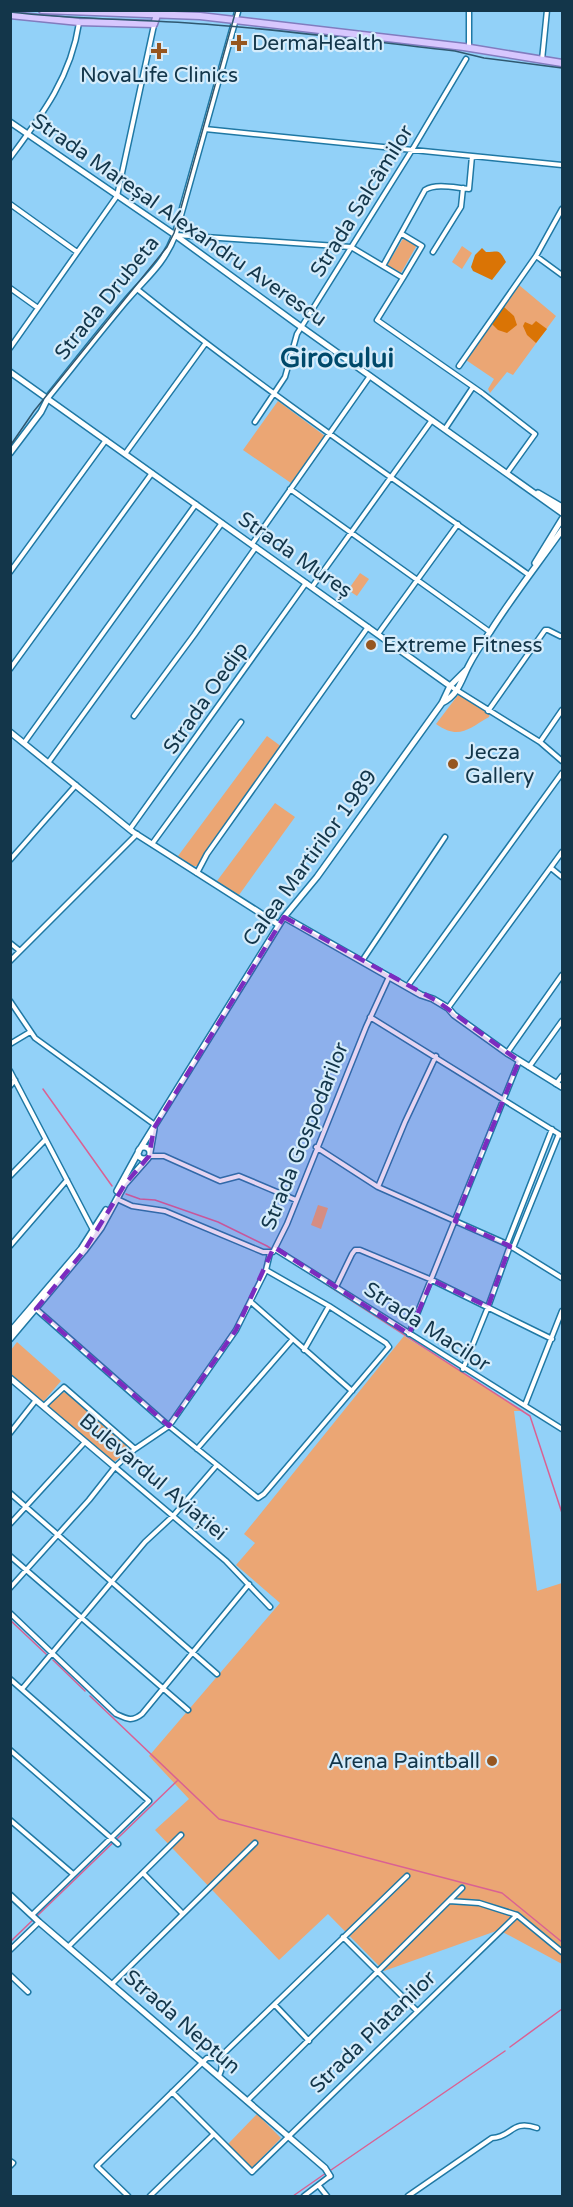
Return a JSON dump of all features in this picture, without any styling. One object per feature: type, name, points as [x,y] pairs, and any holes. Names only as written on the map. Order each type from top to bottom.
[{"type":"main road","points":[[42,10],[200,16],[469,48],[562,63]]},
{"type":"main road","points":[[10,15],[79,22],[154,24],[157,13]]},
{"type":"street","name":"Strada Drubeta","points":[[10,453],[47,399],[137,289],[150,277],[169,250],[238,10]]},
{"type":"street","points":[[469,10],[469,48]]},
{"type":"street","points":[[542,60],[547,10]]},
{"type":"street","points":[[10,158],[48,105],[71,61],[79,22]]},
{"type":"street","points":[[10,348],[117,196],[154,24]]},
{"type":"street","name":"Strada Salcâmilor","points":[[255,422],[285,377],[293,341],[301,327],[466,59]]},
{"type":"street","name":"Strada Mareșal Alexandru Averescu","points":[[10,122],[175,235],[507,473],[562,507]]},
{"type":"street","points":[[205,129],[562,165]]},
{"type":"street","points":[[383,266],[425,190],[431,187],[469,189],[472,156]]},
{"type":"street","points":[[433,252],[461,207],[463,188]]},
{"type":"street","points":[[10,204],[77,252]]},
{"type":"street","points":[[459,366],[536,256],[562,209]]},
{"type":"street","points":[[402,234],[422,246],[376,320],[473,387],[535,434],[507,473]]},
{"type":"street","points":[[175,235],[351,247],[403,278]]},
{"type":"street","points":[[536,256],[562,275]]},
{"type":"street","points":[[10,288],[38,308]]},
{"type":"street","points":[[137,289],[205,344],[391,479],[529,575]]},
{"type":"street","points":[[125,454],[205,344]]},
{"type":"street","name":"Strada Mureș","points":[[10,372],[450,686],[540,742],[562,759]]},
{"type":"street","points":[[134,716],[194,635],[291,489],[370,376]]},
{"type":"street","points":[[445,429],[473,387]]},
{"type":"street","points":[[312,587],[432,420]]},
{"type":"street","points":[[10,572],[106,440]]},
{"type":"street","points":[[10,669],[152,473]]},
{"type":"street","points":[[291,489],[490,632]]},
{"type":"street","name":"Strada Mareșal Alexandru Averescu","points":[[534,491],[562,513]]},
{"type":"street","points":[[24,743],[196,504]]},
{"type":"street","name":"Calea Martirilor 1989","points":[[529,575],[562,519]]},
{"type":"street","points":[[48,763],[222,523]]},
{"type":"street","points":[[378,634],[458,524]]},
{"type":"street","name":"Calea Martirilor 1989","points":[[115,1198],[139,1150],[284,917],[317,878],[442,703],[450,686],[466,670],[529,575],[562,531]]},
{"type":"street","name":"Strada Oedip","points":[[130,829],[306,583]]},
{"type":"street","points":[[197,873],[207,854],[369,627]]},
{"type":"street","points":[[488,711],[545,630],[560,636]]},
{"type":"street","name":"Calea Martirilor 1989","points":[[442,703],[456,690],[466,670]]},
{"type":"street","points":[[540,742],[562,710]]},
{"type":"street","points":[[152,844],[241,722]]},
{"type":"street","points":[[11,734],[137,834],[279,925]]},
{"type":"street","points":[[407,987],[562,773]]},
{"type":"street","points":[[10,860],[76,785]]},
{"type":"street","points":[[10,961],[137,834]]},
{"type":"street","points":[[362,961],[445,837]]},
{"type":"street","points":[[448,1008],[562,852]]},
{"type":"street","points":[[550,868],[562,877]]},
{"type":"street","points":[[284,917],[448,1008],[454,1015],[507,1053],[562,1087]]},
{"type":"street","points":[[10,943],[20,951]]},
{"type":"street","points":[[507,1053],[562,975]]},
{"type":"street","name":"Strada Gospodarilor","points":[[115,1198],[132,1206],[165,1211],[273,1251],[389,976]]},
{"type":"street","points":[[10,1001],[35,1038],[155,1126]]},
{"type":"street","points":[[370,1017],[561,1135],[510,1246]]},
{"type":"street","points":[[529,1067],[562,1021]]},
{"type":"street","points":[[10,1044],[30,1032]]},
{"type":"street","points":[[378,1187],[436,1056]]},
{"type":"street","points":[[410,1334],[519,1061]]},
{"type":"street","points":[[10,1071],[94,1231]]},
{"type":"street","points":[[556,1084],[562,1076]]},
{"type":"street","points":[[10,1086],[15,1080]]},
{"type":"street","name":"Calea Martirilor 1989","points":[[149,1155],[155,1126]]},
{"type":"street","points":[[463,1369],[489,1307],[552,1129]]},
{"type":"street","points":[[10,1176],[45,1140]]},
{"type":"street","points":[[316,1147],[378,1187],[510,1246],[562,1278]]},
{"type":"street","points":[[149,1155],[146,1148],[139,1150],[141,1158],[149,1155],[164,1156],[220,1181],[239,1176],[296,1200]]},
{"type":"street","points":[[10,1332],[94,1231],[115,1198],[149,1155]]},
{"type":"street","points":[[10,1246],[67,1179]]},
{"type":"street","points":[[10,1338],[95,1237],[115,1198]]},
{"type":"street","points":[[336,1287],[355,1250],[360,1250],[432,1280],[552,1339]]},
{"type":"street","points":[[10,1588],[115,1467],[135,1449],[169,1426],[228,1343],[251,1302],[273,1251]]},
{"type":"street","name":"Strada Macilor","points":[[273,1251],[336,1287],[520,1405],[525,1405],[562,1429]]},
{"type":"street","points":[[36,1309],[169,1426],[258,1498],[264,1494],[389,1347],[329,1306],[266,1270]]},
{"type":"street","points":[[251,1302],[352,1391]]},
{"type":"street","points":[[304,1350],[329,1306]]},
{"type":"street","points":[[525,1405],[562,1311]]},
{"type":"street","points":[[197,1449],[292,1340]]},
{"type":"street","name":"Bulevardul Aviației","points":[[10,1378],[226,1561],[270,1607]]},
{"type":"street","points":[[44,1406],[64,1387],[135,1449]]},
{"type":"street","points":[[10,1433],[36,1400]]},
{"type":"street","points":[[10,1524],[85,1442]]},
{"type":"street","points":[[22,1689],[145,1542],[216,1466]]},
{"type":"street","points":[[10,1492],[218,1674]]},
{"type":"street","points":[[10,1556],[188,1710]]},
{"type":"street","points":[[10,1613],[116,1714],[130,1720],[142,1714],[249,1584]]},
{"type":"street","points":[[10,1679],[149,1801],[114,1841],[73,1874],[10,1950]]},
{"type":"street","points":[[10,1750],[114,1841]]},
{"type":"street","points":[[10,1820],[73,1874]]},
{"type":"street","points":[[69,1946],[181,1836]]},
{"type":"street","points":[[112,1984],[255,1843]]},
{"type":"street","points":[[143,1873],[183,1914]]},
{"type":"street","points":[[128,2196],[97,2166],[202,2062],[207,2058],[219,2058],[406,1876]]},
{"type":"street","points":[[247,2100],[462,1888]]},
{"type":"street","name":"Strada Neptun","points":[[10,1895],[326,2168],[330,2176]]},
{"type":"street","points":[[449,1901],[478,1903],[517,1915],[562,1952]]},
{"type":"street","name":"Strada Platanilor","points":[[214,2134],[252,2172],[517,1915]]},
{"type":"street","points":[[343,1937],[417,2011]]},
{"type":"street","points":[[10,1975],[28,1992]]},
{"type":"street","points":[[275,2005],[309,2041]]},
{"type":"street","points":[[219,2058],[222,2067],[219,2076]]},
{"type":"street","points":[[150,2196],[214,2134],[172,2092]]},
{"type":"street","points":[[408,2196],[492,2138],[500,2138],[516,2126],[527,2124],[537,2128]]},
{"type":"street","points":[[10,2161],[13,2163],[10,2166]]},
{"type":"street","points":[[304,2196],[330,2176]]},
{"type":"street","points":[[319,2186],[327,2196]]},
{"type":"highlighted area","points":[[284,917],[437,1001],[519,1061],[455,1221],[510,1246],[488,1307],[432,1280],[409,1334],[274,1247],[236,1330],[169,1426],[36,1309],[84,1251],[125,1184],[149,1156],[154,1128]]},
{"type":"shaded area","points":[[404,237],[417,245],[401,273],[387,265]]},
{"type":"shaded area","points":[[462,246],[472,253],[462,269],[452,262]]},
{"type":"shaded area","points":[[482,248],[486,252],[498,252],[506,262],[492,280],[473,271],[471,267],[475,255]]},
{"type":"shaded area","points":[[519,285],[556,316],[513,375],[507,372],[490,393],[488,389],[494,379],[466,360]]},
{"type":"shaded area","points":[[504,307],[514,316],[517,325],[507,333],[498,330],[492,324]]},
{"type":"shaded area","points":[[536,321],[547,329],[536,343],[527,335],[523,326],[525,322],[532,325]]},
{"type":"shaded area","points":[[278,401],[325,436],[291,483],[243,450]]},
{"type":"shaded area","points":[[360,573],[369,579],[357,596],[348,590]]},
{"type":"shaded area","points":[[458,695],[463,695],[490,713],[489,717],[469,729],[457,732],[444,729],[436,724]]},
{"type":"shaded area","points":[[267,736],[282,747],[198,866],[193,866],[178,856]]},
{"type":"shaded area","points":[[275,803],[295,817],[239,895],[217,881]]},
{"type":"shaded area","points":[[318,1205],[328,1208],[321,1229],[311,1225]]},
{"type":"shaded area","points":[[404,1336],[524,1411],[514,1411],[537,1591],[562,1583],[562,1964],[499,1930],[384,1971],[328,1914],[279,1960],[155,1830],[189,1799],[149,1756],[280,1603],[236,1565],[255,1543],[244,1534]]},
{"type":"shaded area","points":[[17,1342],[61,1381],[43,1402],[11,1374],[11,1350]]},
{"type":"shaded area","points":[[61,1391],[72,1396],[130,1447],[129,1450],[114,1462],[47,1406]]},
{"type":"shaded area","points":[[257,2114],[281,2138],[252,2168],[228,2144]]},
{"type":"waterway","points":[[43,1089],[112,1186]]},
{"type":"waterway","points":[[126,1194],[140,1199],[155,1200],[218,1222],[267,1246],[530,1416],[562,1513]]},
{"type":"waterway","points":[[10,1620],[46,1654]]},
{"type":"waterway","points":[[53,1660],[85,1691]]},
{"type":"waterway","points":[[90,1696],[219,1819],[502,1893],[562,1942]]},
{"type":"waterway","points":[[10,1942],[177,1781]]},
{"type":"waterway","points":[[510,2047],[562,2009]]},
{"type":"waterway","points":[[331,2170],[505,2051]]},
{"type":"waterway","points":[[293,2196],[326,2173]]},
{"type":"tram line","points":[[10,446],[34,411],[167,247],[174,233],[236,10]]},
{"type":"tram line","points":[[10,12],[275,30],[455,51],[484,58],[562,68]]},
{"type":"place","name":"DermaHealth","points":[[239,43]]},
{"type":"place","name":"NovaLife Clinics","points":[[159,51]]},
{"type":"place","name":"Extreme Fitness","points":[[371,645]]},
{"type":"place","name":"Jecza Gallery","points":[[453,764]]},
{"type":"place","name":"Arena Paintball","points":[[492,1761]]},
{"type":"district","name":"Girocului","points":[[337,358]]}]
